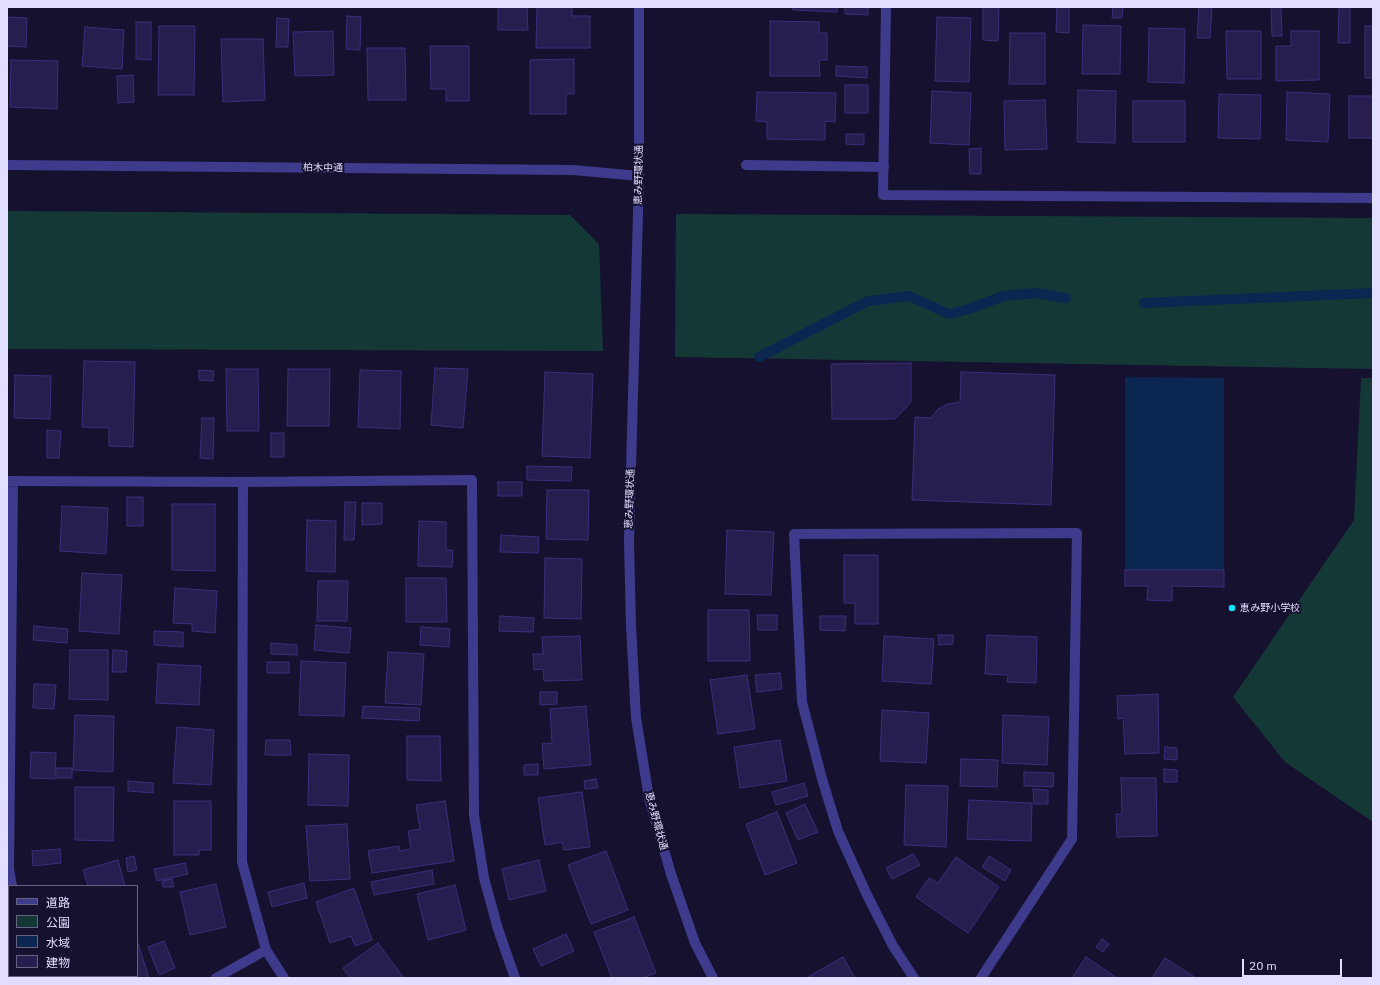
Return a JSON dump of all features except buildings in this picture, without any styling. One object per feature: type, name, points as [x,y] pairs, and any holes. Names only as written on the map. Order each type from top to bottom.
[{"type":"street","name":"恵み野環状通","points":[[639,7],[639,176],[629,541],[630,626],[636,718],[649,798],[671,874],[695,943],[713,978]]},
{"type":"street","points":[[886,7],[883,195],[1373,198]]},
{"type":"street","name":"柏木中通","points":[[7,165],[573,170],[639,176]]},
{"type":"street","points":[[746,165],[884,167]]},
{"type":"street","points":[[12,885],[9,861],[10,481],[243,482],[472,480],[474,815],[486,886],[498,930],[515,978]]},
{"type":"street","points":[[243,482],[242,862],[266,950],[284,978]]},
{"type":"street","points":[[914,978],[893,946],[867,895],[838,831],[822,779],[802,702],[794,534],[1077,533],[1072,839],[981,978]]},
{"type":"street","points":[[216,978],[266,950]]},
{"type":"green space","points":[[7,211],[570,215],[599,244],[603,351],[7,349]]},
{"type":"green space","points":[[676,214],[1373,218],[1373,369],[675,357]]},
{"type":"green space","points":[[1361,378],[1373,378],[1373,822],[1285,762],[1233,697],[1354,520]]},
{"type":"water","points":[[1125,377],[1224,378],[1224,570],[1125,570]]},
{"type":"waterway","points":[[759,357],[868,301],[909,296],[949,314],[969,309],[1003,296],[1036,293],[1066,298]]},
{"type":"waterway","points":[[1144,303],[1373,293]]},
{"type":"place","name":"恵み野小学校","points":[[1232,608]]}]
